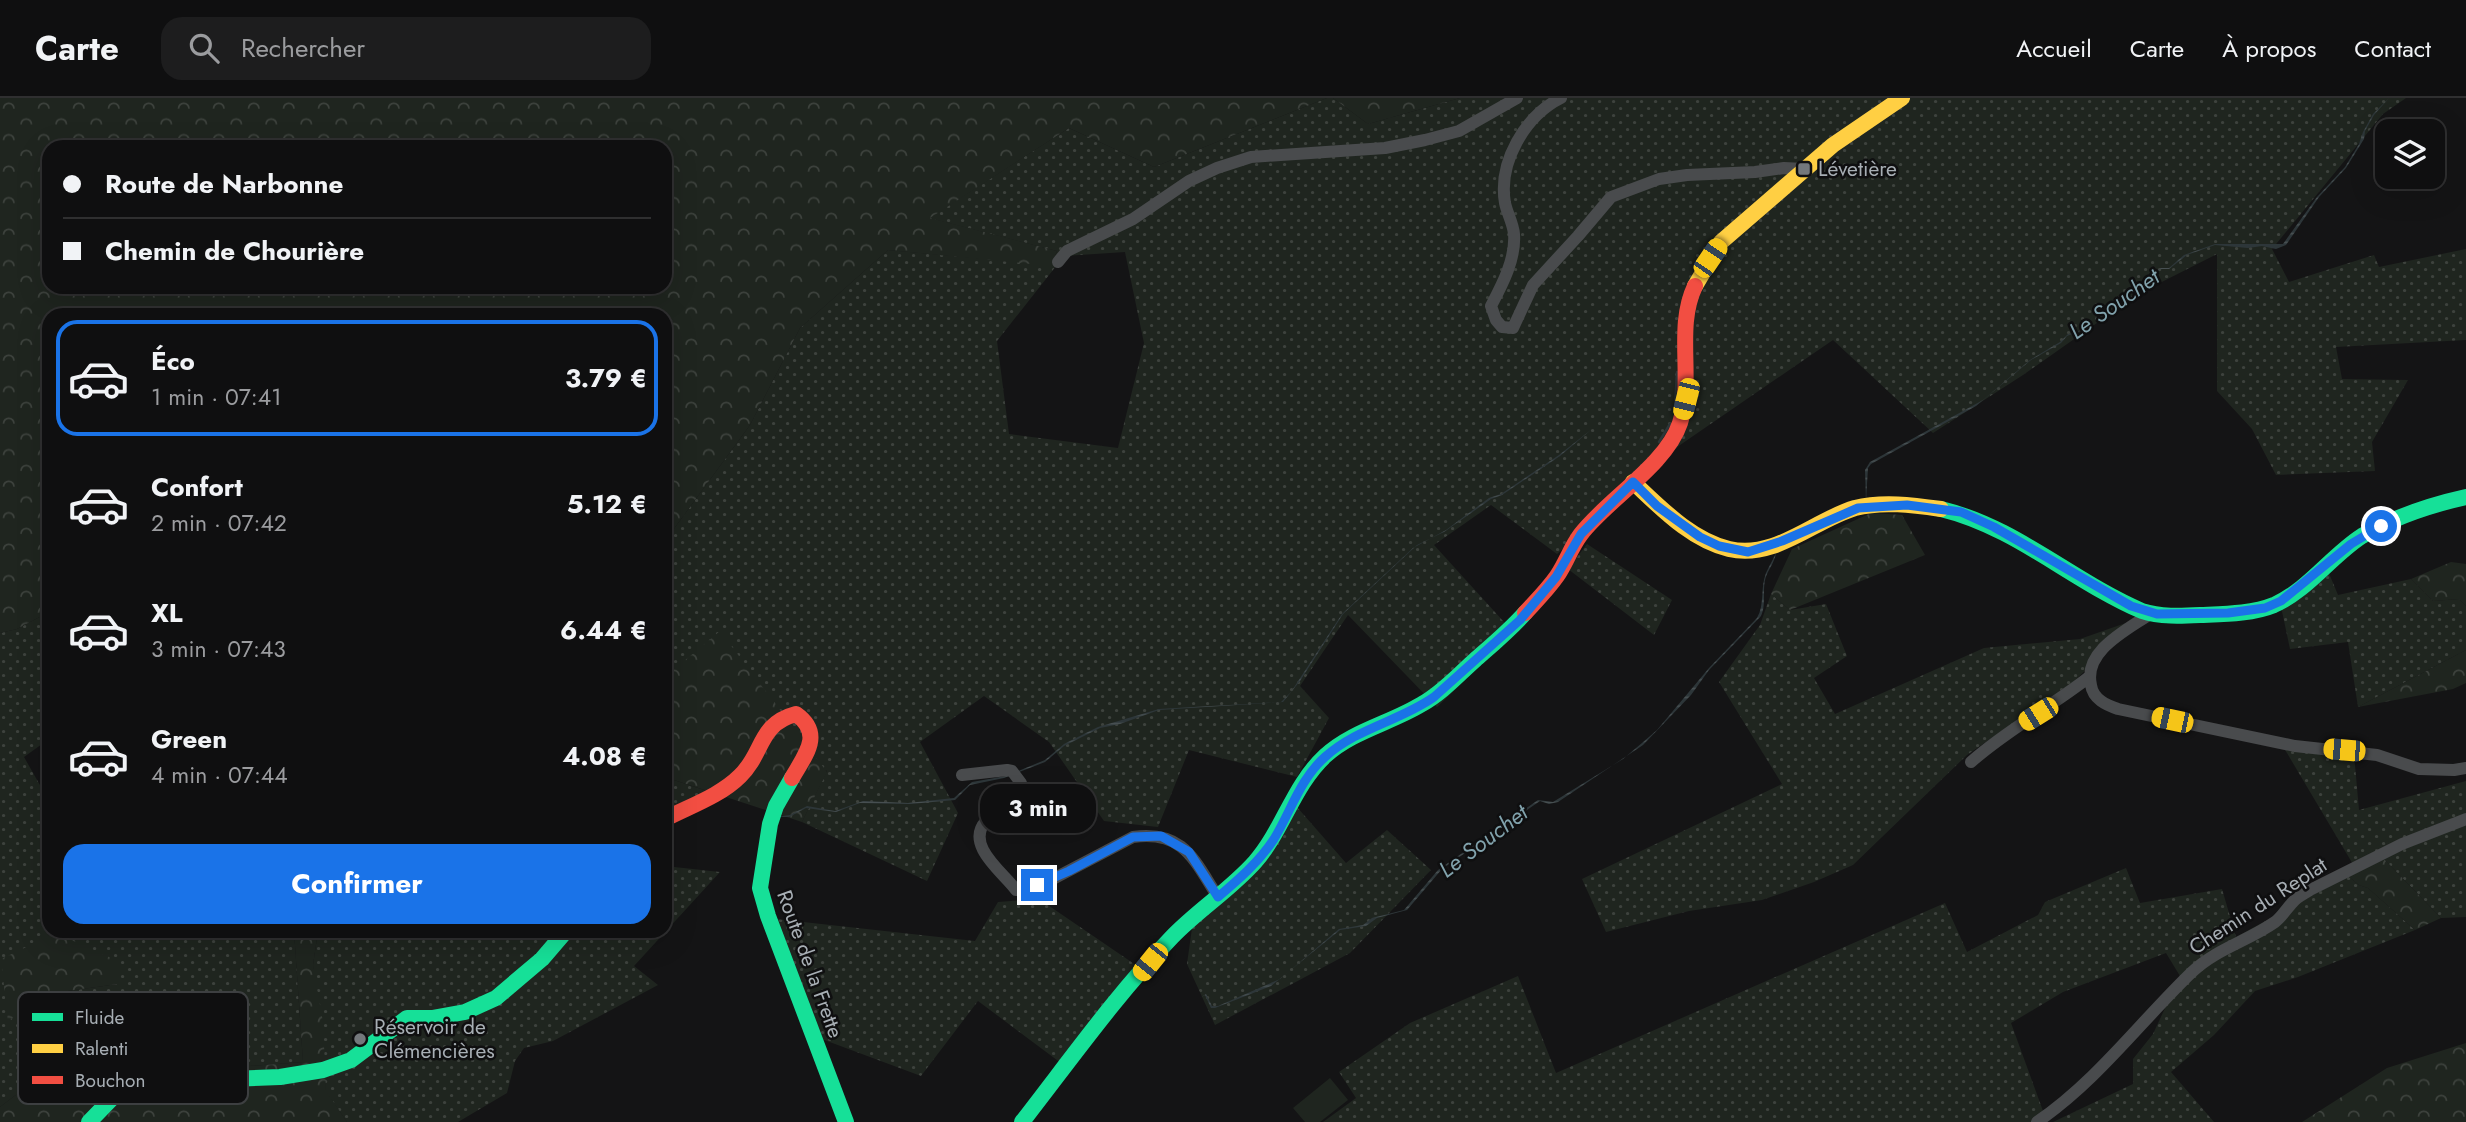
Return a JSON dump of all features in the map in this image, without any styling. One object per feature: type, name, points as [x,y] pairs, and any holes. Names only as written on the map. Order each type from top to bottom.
[{"type":"street","points":[[1058,262],[1067,251],[1133,219],[1189,181],[1217,168],[1251,157],[1385,148],[1425,140],[1459,131],[1517,98]]},
{"type":"street","points":[[1560,98],[1534,117],[1523,131],[1506,170],[1505,202],[1514,234],[1511,262],[1491,306],[1502,327],[1513,328],[1533,285],[1611,197],[1659,179],[1687,175],[1755,172],[1787,175],[1804,169],[1843,137],[1902,98]]},
{"type":"street","points":[[1022,1122],[1175,934],[1246,872],[1265,850],[1303,783],[1326,756],[1353,737],[1420,707],[1520,620],[1556,577],[1581,534],[1661,454],[1679,425],[1686,399],[1688,301],[1702,271],[1721,242],[1787,175]]},
{"type":"street","points":[[1633,482],[1657,506],[1700,537],[1719,546],[1748,552],[1782,541],[1858,508],[1907,505],[1961,512],[1994,527],[2131,606],[2150,614],[2228,613],[2265,608],[2281,601],[2351,544],[2381,526],[2418,509],[2466,496]]},
{"type":"street","points":[[2150,614],[2094,659],[2090,677],[2091,688],[2105,704],[2295,746],[2376,755],[2419,769],[2466,768]]},
{"type":"street","points":[[1971,762],[2000,738],[2090,677]]},
{"type":"street","name":"Route de la Frette","points":[[672,816],[709,797],[740,776],[749,766],[754,750],[763,736],[780,720],[796,714],[807,725],[811,733],[811,745],[776,806],[770,824],[760,888],[768,916],[846,1122]]},
{"type":"street","points":[[962,775],[1007,770],[1012,771],[1021,783],[1021,792],[986,821],[980,835],[983,851],[1017,891],[1051,880],[1133,837],[1147,835],[1161,836],[1189,852],[1218,897]]},
{"type":"street","name":"Chemin du Replat","points":[[2038,1122],[2107,1062],[2192,972],[2211,957],[2272,924],[2297,898],[2310,890],[2402,844],[2466,819]]},
{"type":"street","points":[[248,1078],[281,1077],[323,1070],[363,1053],[407,1018],[432,1018],[465,1012],[496,998],[542,959],[560,938]]},
{"type":"street","points":[[89,1122],[106,1104]]},
{"type":"green space","points":[[0,98],[1327,98],[1154,167],[1069,128],[930,218],[1057,251],[1051,266],[888,250],[800,328],[750,425],[672,531],[672,308],[42,308],[42,616],[17,629],[0,633]]},
{"type":"green space","points":[[1327,98],[1333,98],[1368,124],[1460,98],[2406,98],[2379,119],[2375,119],[2375,124],[2272,249],[2289,282],[2374,255],[2379,267],[2466,249],[2466,340],[2336,347],[2342,379],[2408,380],[2372,442],[2375,471],[2276,475],[2252,429],[2217,391],[2217,254],[2138,294],[2023,375],[1933,433],[1833,340],[1680,445],[1557,554],[1491,505],[1434,545],[1514,633],[1437,707],[1348,615],[1300,686],[1329,718],[1297,777],[1189,750],[1158,827],[1104,821],[1049,742],[984,696],[920,742],[958,813],[927,881],[802,822],[827,771],[672,681],[672,531],[750,425],[800,328],[888,250],[1051,265],[1057,251],[929,218],[1069,128],[1154,167]],"holes":[[[1125,252],[1144,343],[1118,448],[1009,434],[997,341],[1064,256]]]},
{"type":"green space","points":[[1333,98],[1460,98],[1368,124]]},
{"type":"green space","points":[[1871,513],[1902,515],[1925,555],[1790,610],[1771,594],[1792,549]]},
{"type":"green space","points":[[1587,544],[1672,600],[1654,635],[1568,569]]},
{"type":"green space","points":[[2323,559],[2338,595],[2411,579],[2433,601],[2459,599],[2466,606],[2466,650],[2358,707],[2348,642],[2290,649],[2279,597]]},
{"type":"green space","points":[[2451,562],[2466,564],[2466,606],[2459,599],[2433,601],[2411,579]]},
{"type":"green space","points":[[1771,594],[1790,610],[1826,604],[1847,656],[1814,678],[1835,714],[1984,648],[2080,639],[2143,617],[2073,682],[1967,755],[1853,865],[1762,900],[1689,911],[1606,932],[1582,879],[1782,784],[1719,682],[1760,625]]},
{"type":"green space","points":[[42,616],[42,744],[24,757],[42,789],[42,938],[53,938],[24,992],[18,992],[18,1003],[8,1021],[18,1013],[18,1093],[0,1107],[0,633],[17,629]]},
{"type":"green space","points":[[720,631],[827,772],[802,822],[672,779],[672,671]]},
{"type":"green space","points":[[2466,650],[2466,683],[2453,689],[2358,707]]},
{"type":"green space","points":[[2284,748],[2354,754],[2359,810],[2466,781],[2466,917],[2441,918],[2382,857],[2357,871]]},
{"type":"green space","points":[[672,779],[713,793],[672,820]]},
{"type":"green space","points":[[1296,806],[1346,863],[1387,830],[1431,870],[1350,953],[1215,1025],[1187,964],[1193,921]]},
{"type":"green space","points":[[2382,857],[2441,918],[2415,930],[2368,888],[2348,876]]},
{"type":"green space","points":[[672,867],[720,872],[672,924]]},
{"type":"green space","points":[[2126,868],[2140,903],[2222,889],[2236,937],[2348,876],[2368,888],[2415,930],[2298,977],[2255,991],[2214,1035],[2171,1072],[2214,1122],[2053,1122],[2133,1084],[2133,1059],[2153,1034],[2180,976],[2166,953],[2063,992],[2011,1023],[2047,1122],[1323,1122],[1356,1098],[1339,1072],[1410,1023],[1518,976],[1556,1073],[1945,903],[1967,952],[2038,915],[2045,902]]},
{"type":"green space","points":[[1039,899],[1146,972],[1069,1069],[978,1001],[921,1076],[819,1038],[767,918],[975,941],[998,902]]},
{"type":"green space","points":[[45,938],[67,938],[120,962],[118,984],[61,992],[18,992],[18,1013],[8,1022],[1,959]]},
{"type":"green space","points":[[62,938],[294,938],[303,1062],[248,1066],[248,992],[61,992],[118,984]]},
{"type":"green space","points":[[294,938],[317,938],[313,965],[323,1022],[326,1091],[347,1122],[0,1122],[0,1107],[18,1093],[18,1104],[248,1104],[248,1066],[303,1062]]},
{"type":"green space","points":[[317,938],[660,938],[634,966],[658,985],[553,1041],[524,1048],[515,1061],[507,1093],[458,1122],[347,1122],[326,1092],[313,965]]},
{"type":"green space","points":[[2466,1043],[2466,1122],[2302,1122],[2387,1068]]},
{"type":"green space","points":[[1330,1078],[1348,1100],[1320,1122],[1305,1122],[1293,1108]]},
{"type":"shaded area","points":[[2389,98],[2374,115],[2365,131],[2364,139],[2346,168],[2319,197],[2286,245],[2276,249],[2215,245],[2187,255],[2169,269],[2161,269],[2148,281],[2093,317],[2148,280],[2153,273],[2161,268],[2169,268],[2184,255],[2215,244],[2283,244],[2317,197],[2345,167],[2373,114]]},
{"type":"shaded area","points":[[2093,317],[2083,330],[2067,336],[2061,343],[2031,360],[1976,406],[1871,464],[1868,468],[1866,500],[1865,470],[1870,462],[1983,400],[2030,360],[2068,334],[2082,330]]},
{"type":"shaded area","points":[[1592,429],[1560,456],[1502,495],[1491,499],[1444,532],[1430,539],[1489,498],[1501,494],[1559,455]]},
{"type":"shaded area","points":[[1415,547],[1343,614],[1300,681],[1283,702],[1159,710],[1100,728],[1064,746],[1045,762],[1004,778],[970,785],[955,800],[910,804],[860,803],[836,812],[806,808],[789,817],[776,817],[790,815],[807,806],[835,811],[863,801],[908,803],[954,798],[972,782],[1006,776],[1045,760],[1064,744],[1098,727],[1159,709],[1281,702],[1291,692],[1342,614]]},
{"type":"shaded area","points":[[1776,553],[1765,579],[1761,616],[1709,670],[1691,695],[1643,745],[1626,756],[1657,730],[1709,668],[1757,618],[1764,579]]},
{"type":"shaded area","points":[[1613,765],[1558,802],[1549,804],[1540,801],[1442,869],[1407,910],[1377,918],[1366,926],[1340,930],[1288,972],[1339,929],[1363,925],[1372,918],[1404,910],[1438,870],[1538,800],[1553,802]]},
{"type":"shaded area","points":[[1279,979],[1271,986],[1215,1008],[1211,1008],[1205,995],[1200,998],[1206,994],[1212,1006],[1218,1006]]},
{"type":"waterway","points":[[1675,407],[1677,372]]},
{"type":"waterway","points":[[1659,442],[1670,424]]},
{"type":"waterway","name":"Le Souchet","points":[[1486,838],[1517,815]]},
{"type":"traffic: fast","points":[[1941,509],[1994,528],[2116,599],[2142,611],[2185,616],[2238,613],[2274,605],[2298,591],[2362,536],[2412,512],[2466,497]]},
{"type":"traffic: fast","points":[[1022,1122],[1132,981],[1182,927],[1255,862],[1304,781],[1325,756],[1347,740],[1410,711],[1436,695],[1525,613]]},
{"type":"traffic: fast","points":[[792,778],[776,806],[770,824],[760,888],[768,916],[846,1122]]},
{"type":"traffic: fast","points":[[248,1078],[280,1077],[323,1070],[351,1060],[407,1018],[432,1018],[465,1012],[496,998],[542,959],[560,938]]},
{"type":"traffic: fast","points":[[89,1122],[106,1104]]},
{"type":"traffic: slow","points":[[1695,286],[1721,242],[1833,145],[1902,98]]},
{"type":"traffic: slow","points":[[1633,482],[1689,531],[1715,545],[1746,551],[1778,544],[1855,508],[1887,504],[1941,509]]},
{"type":"traffic: jam","points":[[1525,613],[1557,576],[1581,534],[1650,467],[1673,438],[1684,406],[1686,319],[1695,286]]},
{"type":"traffic: jam","points":[[672,816],[732,783],[748,767],[768,732],[784,719],[796,714],[809,729],[810,737],[806,753],[792,778]]},
{"type":"place","name":"Lévetière","points":[[1804,169]]},
{"type":"place","name":"Réservoir de Clémencières","points":[[360,1039]]},
{"type":"route","points":[[1037,885],[1133,837],[1147,835],[1161,836],[1189,852],[1218,897],[1246,872],[1265,850],[1303,783],[1326,756],[1369,728],[1420,707],[1434,697],[1520,620],[1556,577],[1581,534],[1633,482],[1657,506],[1700,537],[1719,546],[1748,552],[1782,541],[1858,508],[1907,505],[1961,512],[1994,527],[2131,606],[2150,614],[2228,613],[2265,608],[2281,601],[2351,544],[2381,526]]}]
